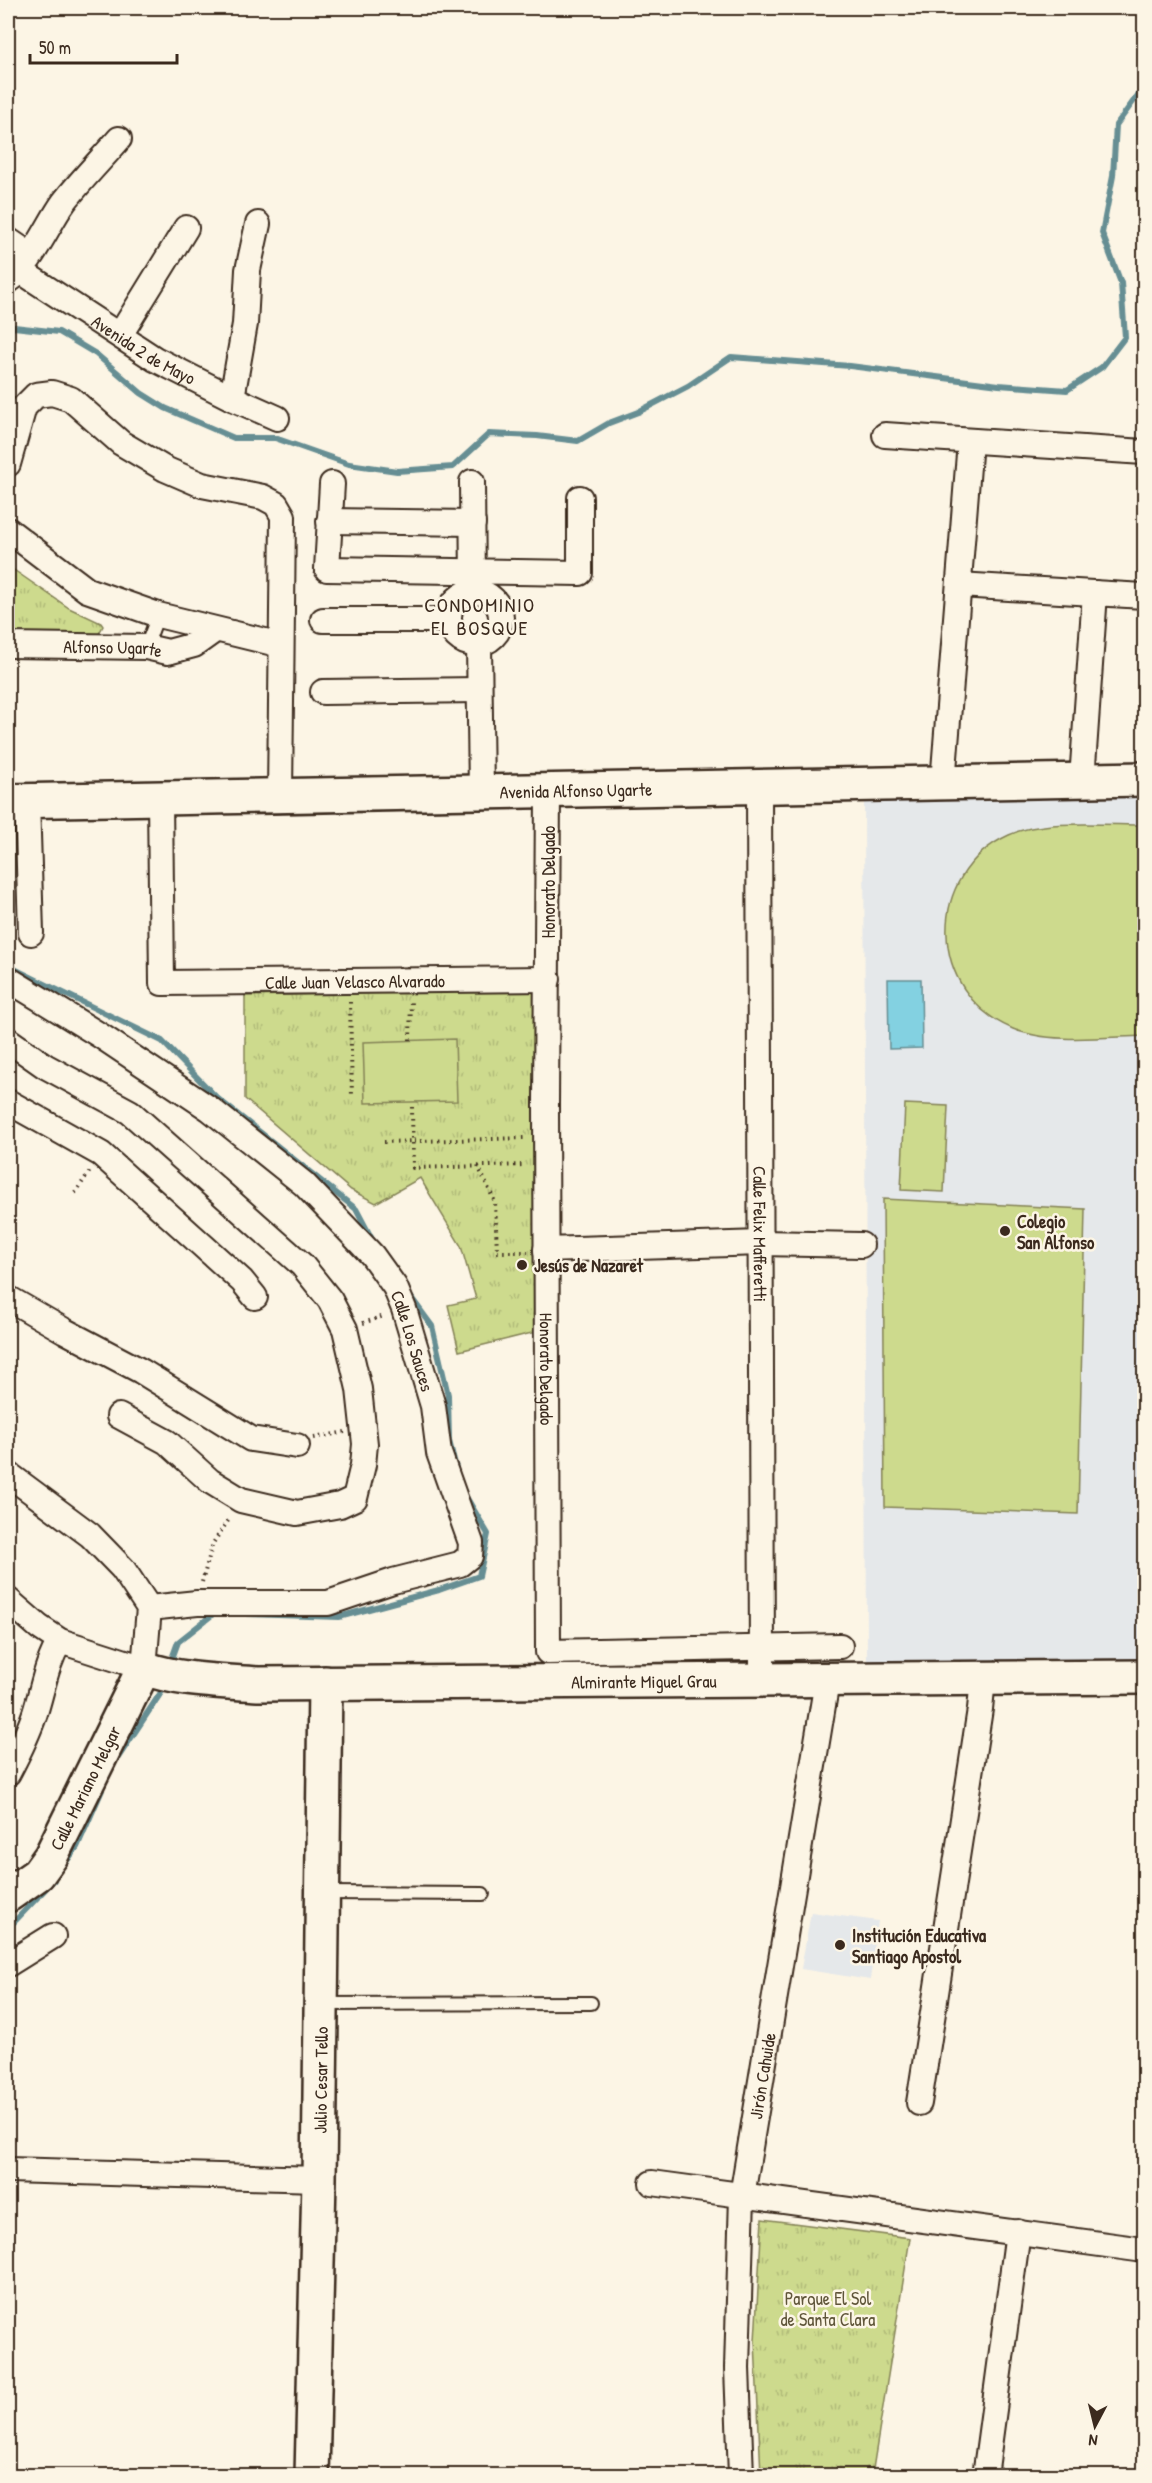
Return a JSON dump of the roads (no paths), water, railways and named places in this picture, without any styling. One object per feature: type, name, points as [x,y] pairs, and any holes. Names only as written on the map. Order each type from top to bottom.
[{"type":"street","points":[[19,269],[64,203],[119,140]]},
{"type":"street","points":[[232,398],[245,324],[248,270],[258,224]]},
{"type":"street","points":[[120,335],[186,228]]},
{"type":"street","name":"Avenida 2 de Mayo","points":[[8,240],[19,269],[155,358],[232,398],[277,418]]},
{"type":"street","points":[[8,464],[24,407],[36,395],[52,393],[71,399],[121,443],[165,469],[202,484],[263,497],[276,504],[283,516],[280,796]]},
{"type":"street","points":[[885,435],[1144,452]]},
{"type":"street","points":[[943,783],[970,441]]},
{"type":"street","points":[[472,482],[473,581],[465,593],[452,604],[448,620],[455,636],[470,644],[479,644],[494,635],[501,619],[500,610],[490,596],[473,581]]},
{"type":"street","points":[[332,484],[327,569],[473,581],[580,573],[580,498]]},
{"type":"street","points":[[330,521],[474,523]]},
{"type":"street","points":[[8,530],[87,590],[158,615],[281,645]]},
{"type":"street","points":[[958,585],[1144,596]]},
{"type":"street","points":[[1082,780],[1095,593]]},
{"type":"street","points":[[323,620],[448,620]]},
{"type":"street","name":"Alfonso Ugarte","points":[[8,645],[146,647],[168,652],[194,645],[215,630]]},
{"type":"street","points":[[479,644],[481,792]]},
{"type":"street","points":[[323,692],[479,690]]},
{"type":"street","name":"Avenida Alfonso Ugarte","points":[[17,800],[1144,779]]},
{"type":"street","name":"Calle Felix Mafferetti","points":[[759,787],[762,1681]]},
{"type":"street","name":"Honorato Delgado","points":[[548,791],[548,979],[539,1251],[548,1652],[840,1646]]},
{"type":"street","name":"Calle Juan Velasco Alvarado","points":[[160,798],[162,983],[548,979]]},
{"type":"street","points":[[17,800],[31,933]]},
{"type":"street","name":"Calle Los Sauces","points":[[8,978],[101,1036],[210,1109],[304,1184],[372,1255],[395,1287],[404,1310],[433,1406],[439,1453],[471,1544],[470,1556],[460,1564],[393,1581],[328,1603],[197,1603],[149,1608]]},
{"type":"street","points":[[8,1040],[45,1066],[130,1112],[302,1264],[330,1300],[345,1329],[359,1389],[363,1430],[363,1466],[355,1498],[340,1505],[297,1513],[241,1500],[210,1481],[167,1442],[118,1416]]},
{"type":"street","points":[[8,1102],[101,1154],[242,1281],[255,1297]]},
{"type":"street","points":[[539,1251],[761,1243],[861,1245]]},
{"type":"street","points":[[8,1298],[141,1371],[251,1439],[297,1446]]},
{"type":"street","points":[[8,1474],[90,1535],[123,1569],[149,1608],[144,1668],[60,1641],[39,1627],[8,1600]]},
{"type":"street","points":[[8,1773],[35,1712],[49,1659],[60,1641]]},
{"type":"street","name":"Almirante Miguel Grau","points":[[144,1668],[208,1680],[258,1684],[1144,1677]]},
{"type":"street","name":"Calle Mariano Melgar","points":[[8,1895],[38,1874],[51,1856],[144,1668]]},
{"type":"street","points":[[919,2103],[983,1678]]},
{"type":"street","name":"Jirón Cahuide","points":[[741,2475],[737,2368],[742,2196],[826,1681]]},
{"type":"street","name":"Julio Cesar Tello","points":[[312,2475],[319,2179],[325,1683]]},
{"type":"street","points":[[8,1964],[53,1936]]},
{"type":"street","points":[[8,2170],[319,2179]]},
{"type":"street","points":[[652,2183],[1144,2250]]},
{"type":"street","points":[[985,2475],[1018,2232]]},
{"type":"lane","points":[[146,647],[158,615]]},
{"type":"lane","points":[[322,1893],[483,1894]]},
{"type":"lane","points":[[321,2004],[591,2003]]},
{"type":"water","points":[[888,979],[921,979],[922,1048],[889,1049]]},
{"type":"waterway","points":[[8,332],[14,327],[59,332],[96,354],[141,393],[165,408],[234,438],[275,438],[349,464],[397,471],[453,467],[489,434],[578,441],[609,423],[638,412],[688,386],[731,357],[850,366],[999,385],[1067,390],[1102,367],[1125,337],[1121,283],[1102,233],[1113,176],[1116,125],[1144,87]]},
{"type":"waterway","points":[[8,966],[162,1041],[217,1098],[356,1209],[374,1243]]},
{"type":"waterway","points":[[410,1296],[432,1326],[448,1395],[449,1441],[456,1468]]},
{"type":"waterway","points":[[245,1614],[339,1617],[439,1590],[479,1576],[488,1534],[465,1495]]},
{"type":"waterway","points":[[170,1664],[178,1642],[217,1611]]},
{"type":"waterway","points":[[117,1759],[166,1685]]},
{"type":"waterway","points":[[63,1866],[77,1847],[102,1790]]},
{"type":"waterway","points":[[8,1925],[14,1922],[54,1880]]},
{"type":"place","name":"Colegio San Alfonso","points":[[1005,1231]]},
{"type":"place","name":"Jesús de Nazaret","points":[[522,1265]]},
{"type":"place","name":"Institución Educativa Santiago Apostol","points":[[840,1945]]},
{"type":"district","name":"CONDOMINIO EL BOSQUE","points":[[480,616]]},
{"type":"park label","name":"Parque El Sol de Santa Clara","points":[[828,2308]]}]
